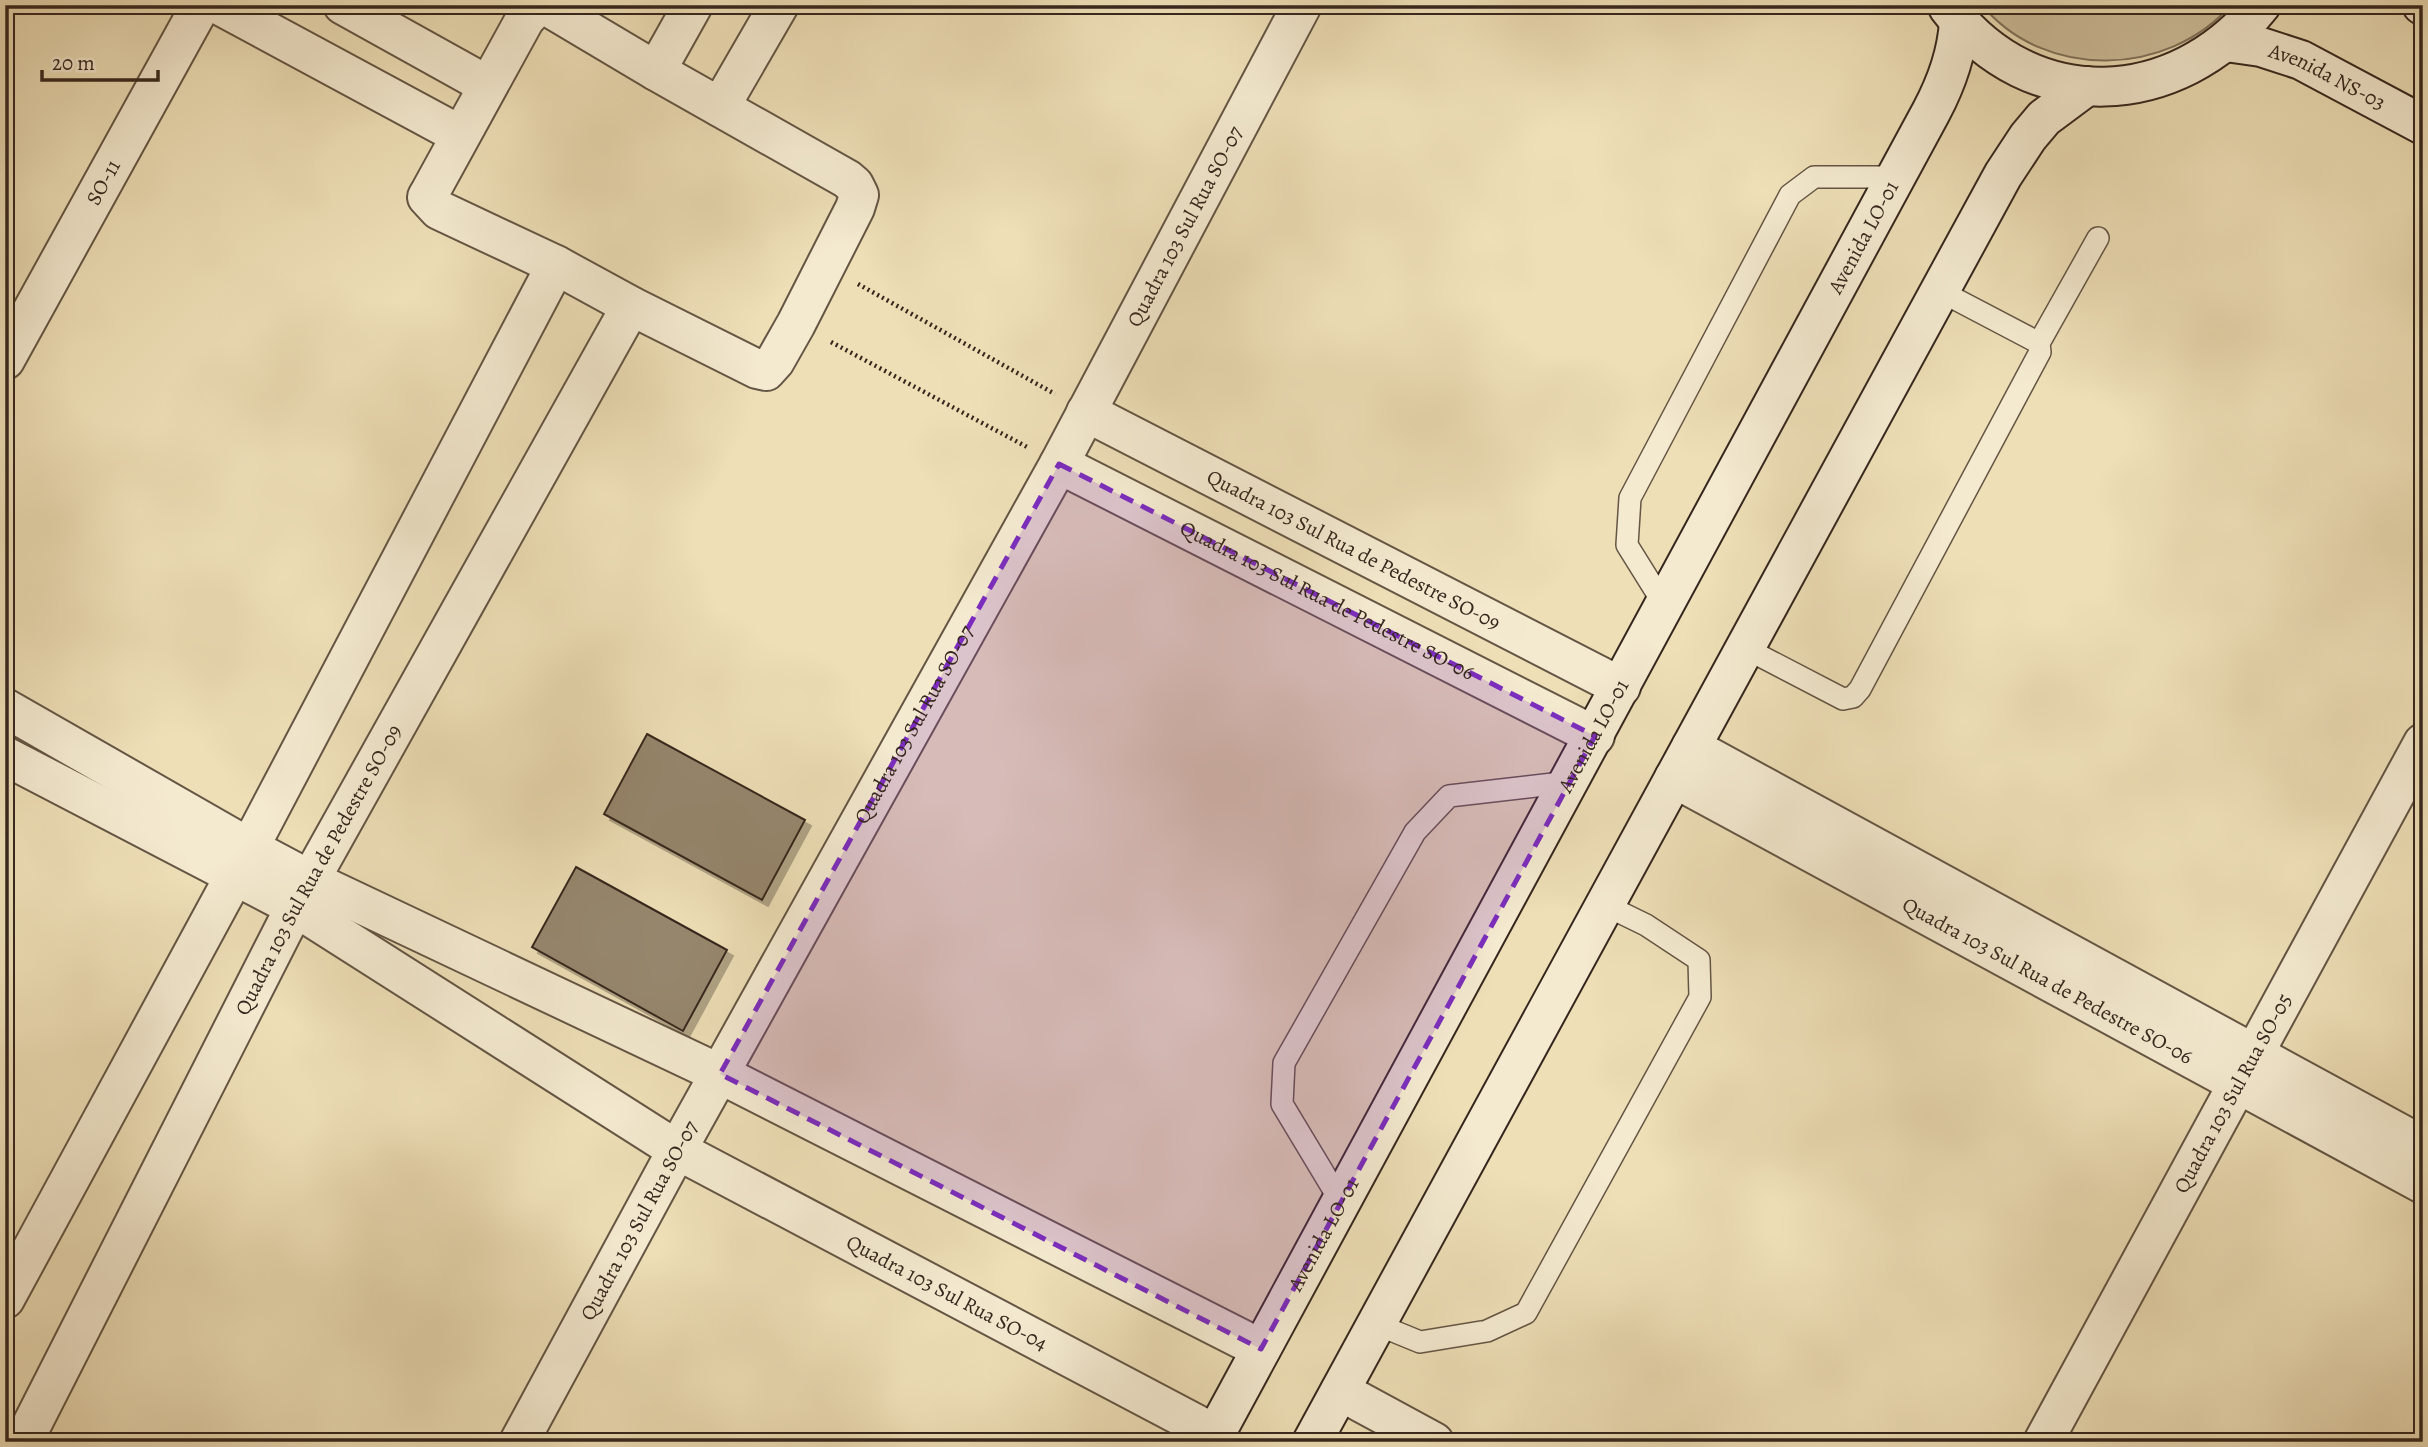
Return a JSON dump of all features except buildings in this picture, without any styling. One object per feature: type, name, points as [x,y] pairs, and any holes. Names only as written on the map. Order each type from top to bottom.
[{"type":"street","name":"SO-11","points":[[5,360],[201,5]]},
{"type":"street","points":[[219,5],[460,135]]},
{"type":"street","points":[[342,5],[487,85]]},
{"type":"street","points":[[538,5],[526,19],[487,85],[427,197],[433,206],[766,371],[775,362],[827,266],[857,201],[859,195],[854,185],[847,178],[545,5]]},
{"type":"street","points":[[656,71],[693,5]]},
{"type":"street","points":[[720,107],[779,5]]},
{"type":"street","name":"Quadra 103 Sul Rua SO-07","points":[[519,1442],[677,1150],[1059,464],[1302,5]]},
{"type":"street","points":[[1953,14],[2000,57],[2024,69],[2049,79],[2087,86],[2128,85],[2155,80],[2204,58],[2226,43],[2260,5]]},
{"type":"street","name":"Avenida LO-01","points":[[1213,1438],[1941,93],[1955,50],[1953,14]]},
{"type":"street","name":"Avenida NS-03","points":[[2226,43],[2261,47],[2301,60],[2423,125]]},
{"type":"street","points":[[1312,1442],[2003,175],[2028,136],[2044,118],[2087,86]]},
{"type":"street","points":[[5,1299],[241,861],[556,265]]},
{"type":"street","name":"Quadra 103 Sul Rua de Pedestre SO-09","points":[[23,1442],[302,893],[631,306]]},
{"type":"street","name":"Quadra 103 Sul Rua de Pedestre SO-09","points":[[1086,412],[1621,687]]},
{"type":"street","name":"Quadra 103 Sul Rua de Pedestre SO-06","points":[[1059,464],[1595,736]]},
{"type":"street","points":[[5,708],[241,861]]},
{"type":"street","name":"Quadra 103 Sul Rua SO-05","points":[[2043,1442],[2423,743]]},
{"type":"street","points":[[5,756],[241,861],[302,893],[720,1074],[1261,1349]]},
{"type":"street","name":"Quadra 103 Sul Rua de Pedestre SO-06","points":[[1682,763],[2245,1069],[2423,1184]]},
{"type":"street","name":"Quadra 103 Sul Rua SO-04","points":[[302,893],[677,1150],[1213,1438]]},
{"type":"street","name":"Quadra 103 Sul Rua de Pedestre SO-06","points":[[2245,1069],[2423,1146]]},
{"type":"street","points":[[1340,1391],[1434,1442]]},
{"type":"lane","points":[[1665,606],[1627,545],[1630,498],[1790,195],[1814,177],[1896,177]]},
{"type":"lane","points":[[1745,648],[1843,699],[1853,697],[1860,689],[2034,364],[2040,352],[2039,343],[2098,238]]},
{"type":"lane","points":[[1940,292],[2039,343]]},
{"type":"lane","points":[[1342,1202],[1282,1104],[1284,1063],[1415,832],[1449,796],[1570,782]]},
{"type":"lane","points":[[1376,1324],[1420,1342],[1487,1331],[1526,1313],[1700,997],[1699,960],[1646,925],[1605,905]]},
{"type":"path","points":[[827,266],[1086,412]]},
{"type":"path","points":[[796,324],[1059,464]]},
{"type":"highlighted area","points":[[1059,464],[1595,736],[1261,1349],[720,1074]]},
{"type":"shaded area","points":[[1982,5],[2231,5],[2205,29],[2174,46],[2141,57],[2107,60],[2072,57],[2039,47],[2008,30]]}]
